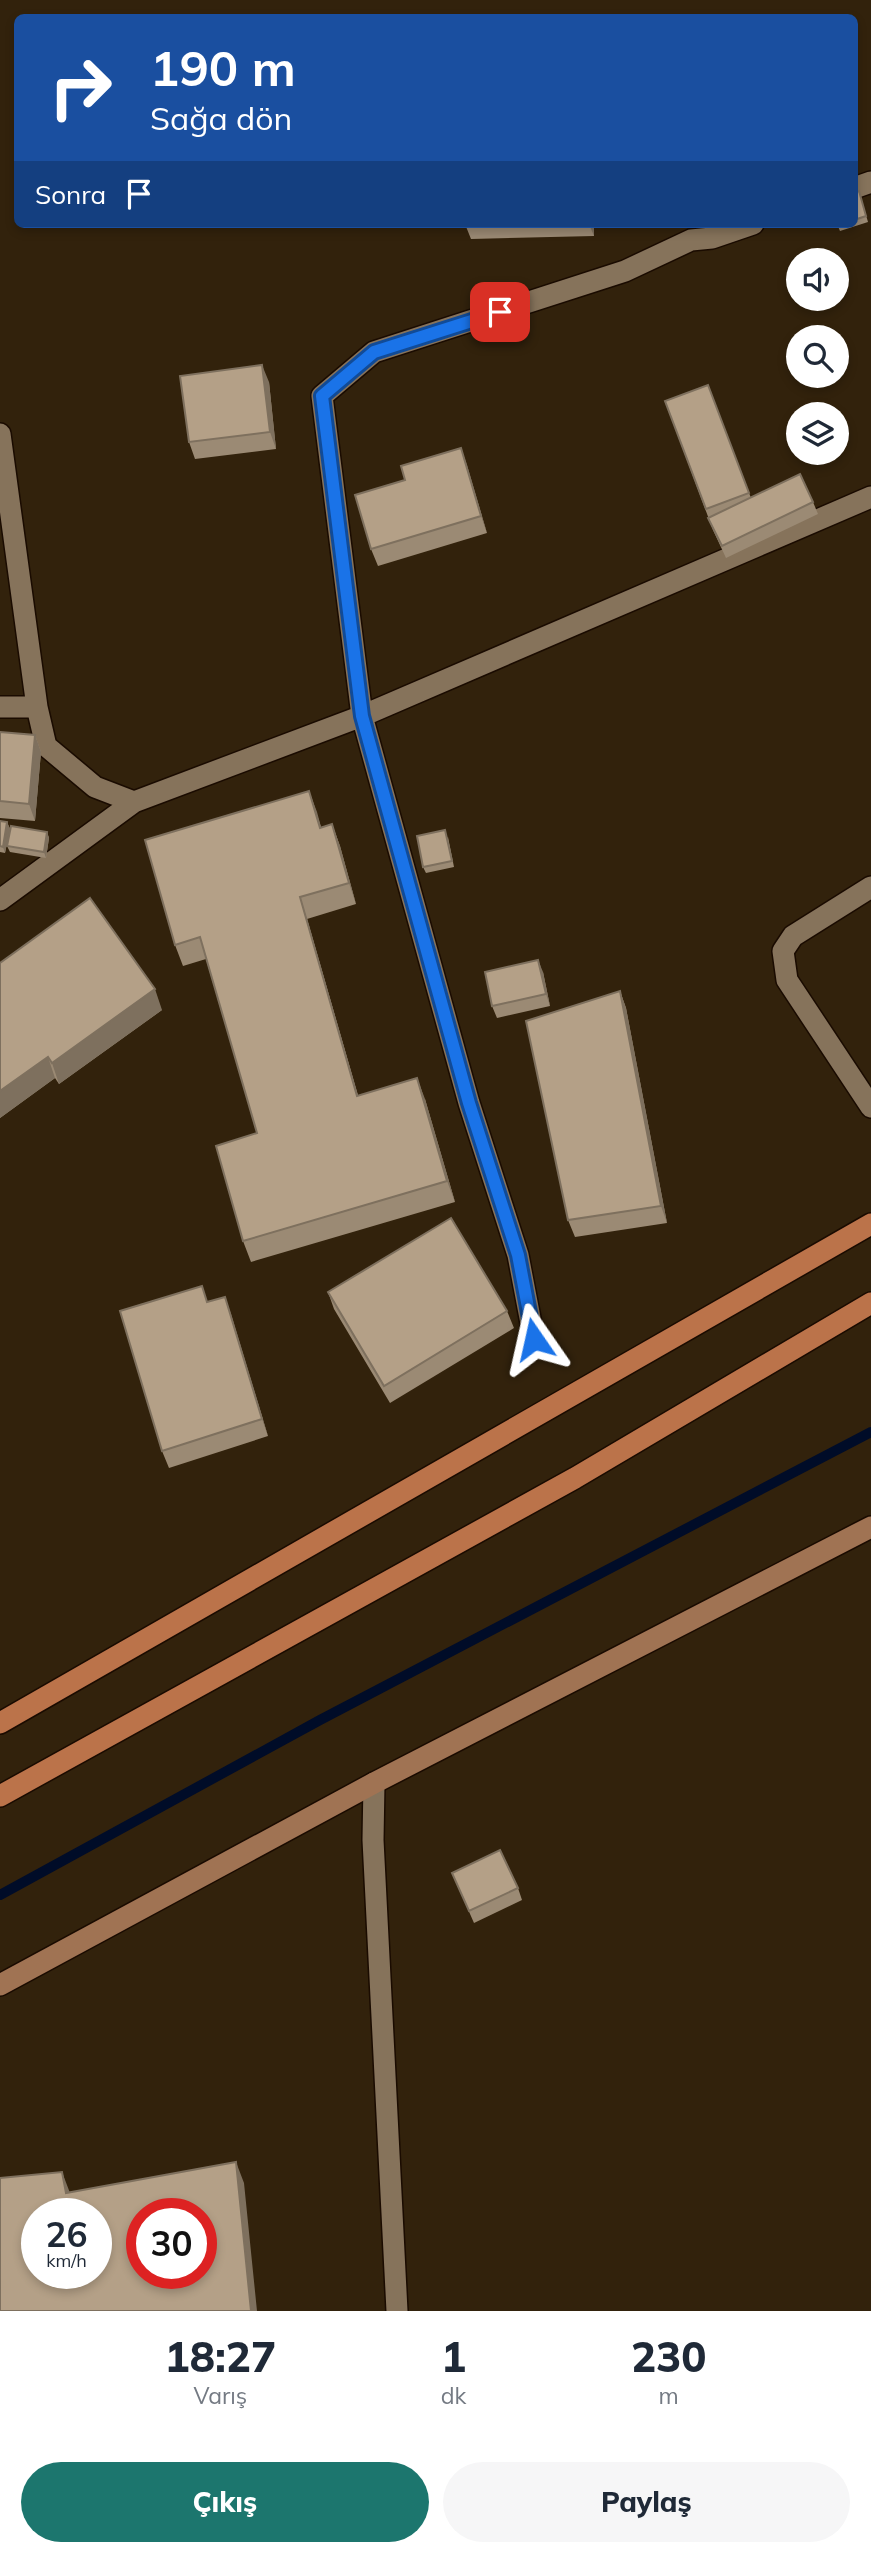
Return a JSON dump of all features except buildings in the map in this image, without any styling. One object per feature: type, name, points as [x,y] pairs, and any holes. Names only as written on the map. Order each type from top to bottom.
[{"type":"main road","points":[[0,1723],[871,1224]]},
{"type":"main road","points":[[0,1796],[575,1478],[871,1303]]},
{"type":"street","points":[[534,1339],[518,1255],[469,1103],[362,716],[322,396],[374,352],[625,271],[691,240],[712,239],[742,228]]},
{"type":"street","points":[[0,433],[37,707],[46,746],[95,787],[134,802]]},
{"type":"street","points":[[0,900],[134,802],[362,716],[871,497]]},
{"type":"street","points":[[0,707],[37,707]]},
{"type":"street","points":[[871,887],[793,936],[783,951],[787,980],[871,1107]]},
{"type":"street","points":[[0,1985],[374,1783],[871,1527]]},
{"type":"street","points":[[374,1783],[373,1840],[397,2311]]},
{"type":"waterway","points":[[0,1895],[320,1720],[871,1432]]},
{"type":"route","points":[[500,312],[374,352],[322,396],[362,716],[469,1103],[518,1255],[534,1339]]}]
